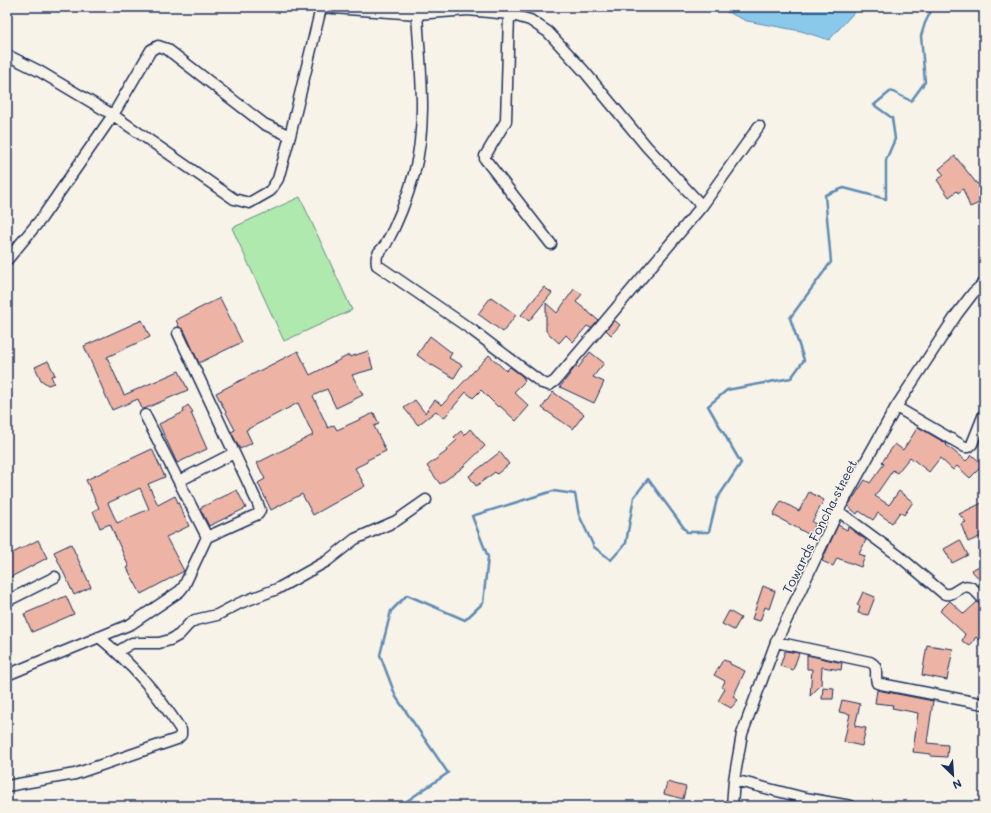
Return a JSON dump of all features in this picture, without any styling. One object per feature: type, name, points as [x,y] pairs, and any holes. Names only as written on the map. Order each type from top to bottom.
[{"type":"street","points":[[7,55],[39,71],[113,115],[234,199],[249,203],[270,191],[278,179],[290,136],[320,7],[417,14],[468,10],[509,14],[530,20],[548,32],[584,71],[646,147],[702,206]]},
{"type":"street","points":[[417,14],[422,112],[421,138],[414,172],[404,206],[385,246],[378,252],[376,258],[377,264],[472,330],[542,383],[549,385],[556,381],[702,206],[759,126]]},
{"type":"street","points":[[509,14],[506,121],[485,156],[485,159],[550,244]]},
{"type":"street","points":[[7,260],[41,220],[113,115],[151,50],[158,46],[167,49],[264,124],[290,136]]},
{"type":"street","name":"Towards Foncha street","points":[[732,806],[734,780],[742,734],[776,642],[838,511],[896,407],[957,314],[973,293],[984,283]]},
{"type":"street","points":[[7,675],[131,624],[180,591],[184,586],[207,537],[258,514],[260,510],[178,333]]},
{"type":"street","points":[[896,407],[965,447],[969,447],[972,444],[984,414]]},
{"type":"street","points":[[145,415],[207,537]]},
{"type":"street","points":[[179,481],[234,453]]},
{"type":"street","points":[[117,652],[132,643],[170,640],[179,635],[195,620],[217,614],[240,603],[277,589],[328,562],[355,539],[396,521],[426,500]]},
{"type":"street","points":[[838,511],[899,556],[942,594],[947,596],[951,595],[960,588],[966,586],[972,588],[984,600]]},
{"type":"street","points":[[7,601],[55,577]]},
{"type":"street","points":[[7,786],[75,774],[177,739],[181,734],[181,730],[155,692],[117,652],[99,637]]},
{"type":"street","points":[[776,642],[870,662],[877,668],[876,683],[984,704]]},
{"type":"street","points":[[734,780],[805,798],[851,806]]},
{"type":"green space","points":[[300,197],[352,310],[284,341],[232,228]]},
{"type":"water","points":[[716,7],[859,7],[829,40],[801,31],[747,21]]},
{"type":"building","points":[[955,156],[977,184],[984,180],[984,201],[970,207],[963,189],[958,193],[957,191],[949,197],[937,180],[944,175],[939,169]]},
{"type":"building","points":[[544,287],[552,293],[529,321],[521,315]]},
{"type":"building","points":[[574,289],[582,294],[576,302],[598,320],[591,328],[587,326],[573,342],[566,335],[559,343],[546,331],[546,303],[557,313]]},
{"type":"building","points":[[491,297],[516,315],[503,332],[478,314]]},
{"type":"building","points":[[220,298],[242,342],[199,363],[184,330],[179,327],[176,320]]},
{"type":"building","points":[[142,320],[150,337],[107,357],[124,395],[179,371],[188,390],[144,409],[142,409],[138,399],[112,410],[84,346]]},
{"type":"building","points":[[614,320],[620,325],[611,335],[606,330]]},
{"type":"building","points":[[430,336],[452,353],[449,358],[462,365],[454,378],[432,366],[417,355]]},
{"type":"building","points":[[298,351],[310,375],[349,355],[350,357],[368,351],[373,369],[352,375],[363,395],[336,408],[327,389],[313,396],[328,428],[334,425],[337,430],[374,413],[379,424],[374,426],[386,451],[367,460],[367,462],[355,468],[365,486],[313,515],[302,494],[271,510],[258,483],[265,479],[257,463],[313,435],[298,403],[246,430],[252,443],[240,449],[231,432],[235,430],[216,393]]},
{"type":"building","points":[[590,352],[604,363],[593,377],[604,382],[594,403],[560,387],[576,366],[578,368]]},
{"type":"building","points":[[489,355],[506,371],[510,367],[522,376],[525,381],[514,392],[529,406],[516,421],[500,406],[498,407],[481,390],[473,398],[466,392],[444,418],[436,411],[418,425],[404,408],[415,400],[425,413],[435,400],[442,405]]},
{"type":"building","points":[[48,361],[55,375],[51,376],[54,383],[48,385],[41,380],[35,367]]},
{"type":"building","points":[[553,392],[584,414],[573,429],[542,408]]},
{"type":"building","points":[[188,405],[193,412],[191,413],[207,449],[177,463],[159,424],[184,412],[183,409]]},
{"type":"building","points":[[918,427],[947,444],[946,445],[966,461],[972,455],[983,465],[970,478],[957,466],[953,470],[940,458],[929,472],[910,457],[897,473],[893,470],[875,496],[889,505],[899,491],[913,502],[904,515],[900,512],[892,523],[878,513],[873,520],[859,511],[857,514],[848,506],[865,480],[870,483],[884,464],[882,462],[895,444],[903,450]]},
{"type":"building","points":[[470,429],[485,446],[462,468],[440,484],[427,466],[447,451],[446,450],[457,440],[454,437],[461,431],[464,435]]},
{"type":"building","points":[[152,449],[165,477],[148,484],[158,505],[175,496],[189,526],[166,537],[184,571],[141,594],[127,568],[129,567],[110,524],[100,528],[93,511],[99,508],[86,480]],"holes":[[[140,488],[149,509],[117,523],[108,503]]]},
{"type":"building","points":[[500,452],[509,464],[497,474],[495,472],[476,486],[469,476]]},
{"type":"building","points":[[237,490],[246,508],[209,526],[200,508]]},
{"type":"building","points":[[809,492],[824,500],[812,522],[816,524],[810,535],[773,515],[781,501],[799,511]]},
{"type":"building","points":[[982,503],[984,508],[982,511],[984,517],[984,535],[968,542],[961,524],[966,522],[959,514]]},
{"type":"building","points":[[838,525],[847,530],[848,527],[866,540],[859,554],[865,556],[861,567],[837,558],[833,566],[822,561]]},
{"type":"building","points":[[38,540],[47,558],[7,579],[7,556]]},
{"type":"building","points":[[960,540],[968,555],[952,563],[944,549]]},
{"type":"building","points":[[71,544],[91,587],[74,595],[54,552]]},
{"type":"building","points":[[984,564],[984,584],[971,570]]},
{"type":"building","points":[[763,586],[775,591],[769,609],[765,607],[760,621],[752,619]]},
{"type":"building","points":[[863,592],[875,597],[868,615],[858,613],[860,606],[857,605]]},
{"type":"building","points":[[66,596],[74,614],[32,632],[24,614]]},
{"type":"building","points":[[950,601],[964,614],[977,602],[984,606],[984,643],[976,637],[970,646],[962,641],[965,634],[940,611]]},
{"type":"building","points":[[729,611],[741,618],[734,630],[722,624]]},
{"type":"building","points":[[927,645],[953,649],[947,680],[922,675]]},
{"type":"building","points":[[785,651],[799,653],[793,670],[780,666]]},
{"type":"building","points":[[807,655],[842,663],[841,670],[822,667],[821,685],[810,696],[812,669],[807,669]]},
{"type":"building","points":[[723,660],[730,662],[730,664],[745,671],[733,697],[738,700],[731,708],[718,701],[725,689],[722,687],[725,681],[714,675]]},
{"type":"building","points":[[823,687],[834,688],[833,699],[822,699]]},
{"type":"building","points":[[877,690],[933,701],[927,743],[948,745],[947,757],[930,756],[931,754],[913,752],[918,713],[892,708],[893,705],[875,703]]},
{"type":"building","points":[[842,700],[860,704],[855,726],[866,728],[862,746],[844,742],[850,714],[839,712]]},
{"type":"building","points":[[667,782],[686,787],[683,799],[664,794]]},
{"type":"waterway","points":[[402,806],[404,803],[448,773],[396,697],[380,655],[391,611],[407,595],[465,620],[483,603],[488,557],[472,516],[553,491],[575,494],[579,515],[594,547],[611,560],[626,543],[634,497],[648,479],[687,532],[709,532],[717,499],[741,463],[708,406],[727,390],[791,378],[804,360],[790,318],[831,262],[825,195],[844,188],[886,199],[886,160],[895,139],[892,118],[874,105],[891,91],[911,101],[925,82],[921,36],[925,23],[933,7]]}]
